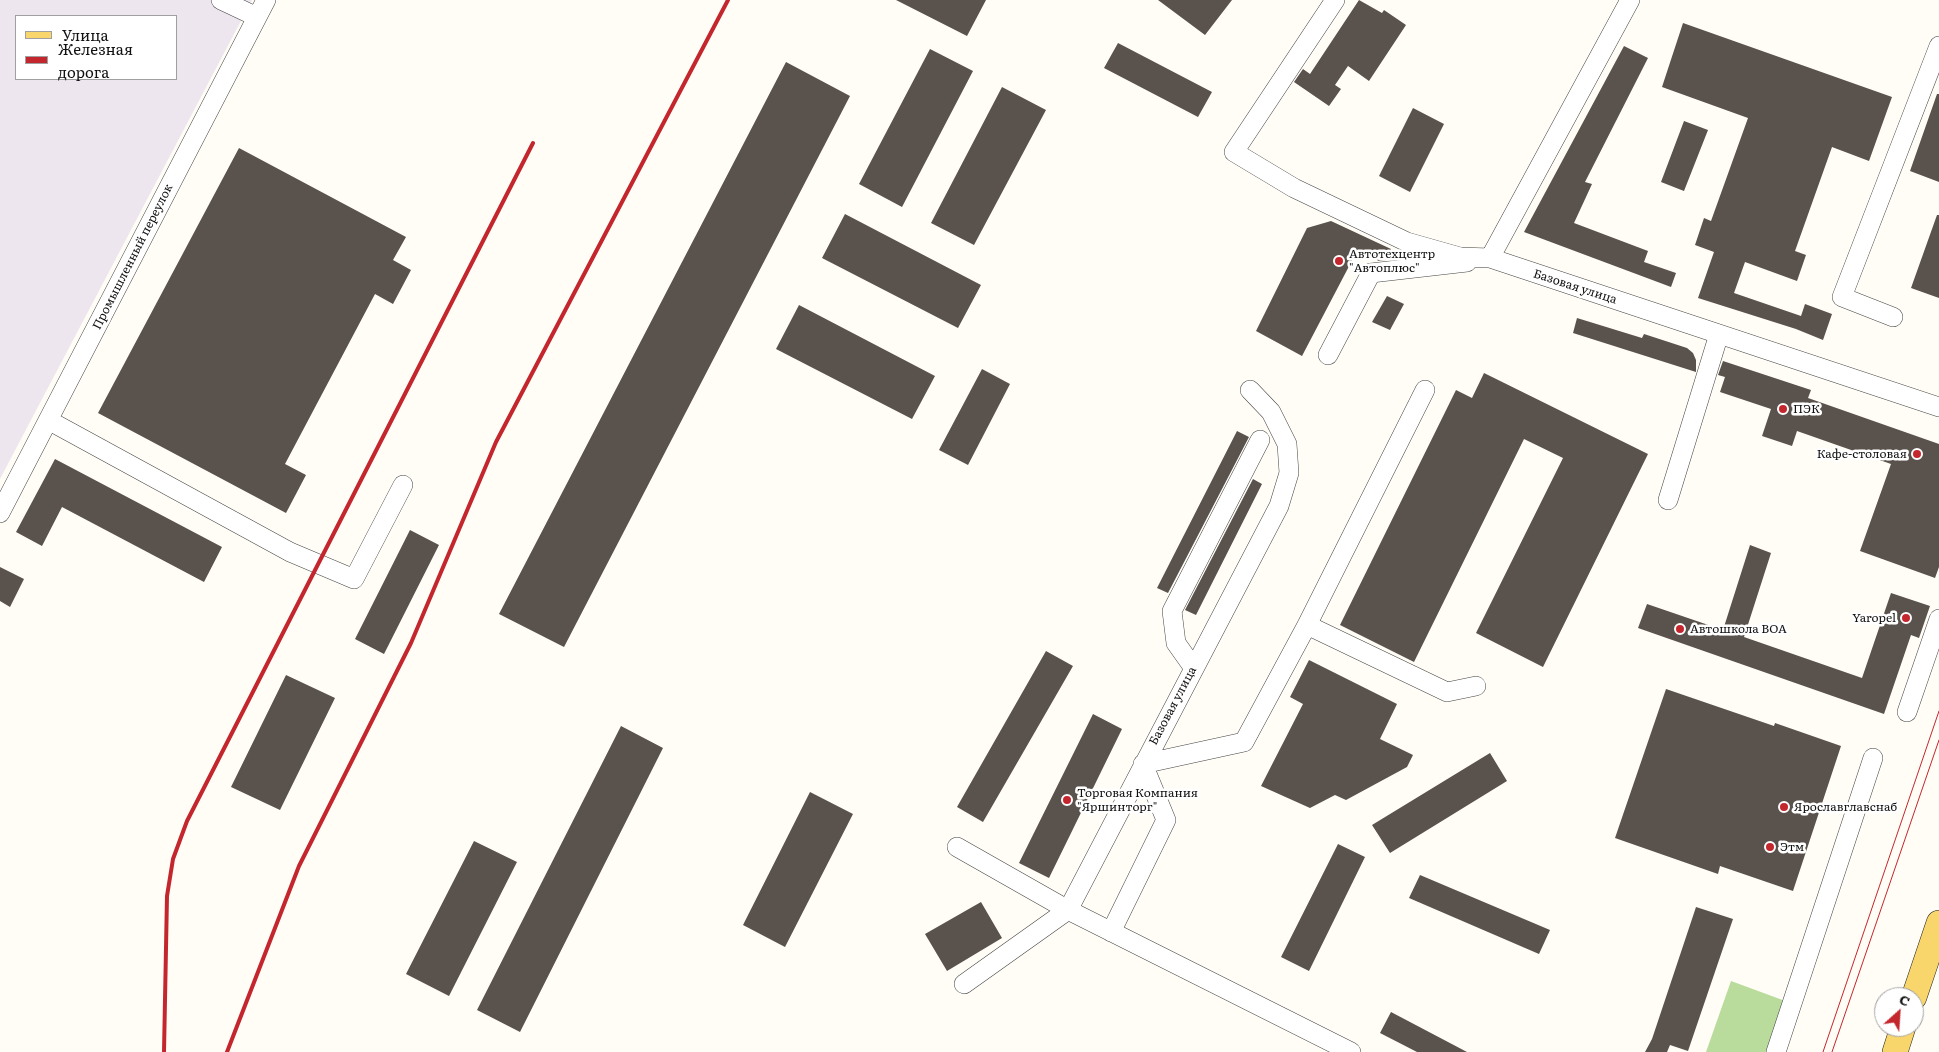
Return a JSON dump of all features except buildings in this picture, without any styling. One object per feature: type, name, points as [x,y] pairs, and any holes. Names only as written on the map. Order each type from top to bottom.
[{"type":"main road","points":[[1917,987],[1939,923]]},
{"type":"main road","points":[[1895,1052],[1900,1037]]},
{"type":"street","points":[[221,0],[257,17]]},
{"type":"street","name":"Промышленный переулок","points":[[0,513],[266,0]]},
{"type":"street","points":[[1335,0],[1234,152],[1294,188],[1407,242],[1460,257],[1490,258]]},
{"type":"street","points":[[1490,258],[1630,0]]},
{"type":"street","points":[[1893,317],[1842,297],[1939,46]]},
{"type":"street","points":[[1328,355],[1371,273],[1426,269],[1490,258]]},
{"type":"street","name":"Базовая улица","points":[[1490,258],[1719,334],[1937,401]]},
{"type":"street","points":[[1668,500],[1719,334]]},
{"type":"street","name":"Базовая улица","points":[[964,984],[1068,910],[1193,667],[1279,506],[1288,473],[1287,444],[1271,412],[1250,390]]},
{"type":"street","points":[[1110,932],[1166,820],[1143,764],[1244,742],[1307,625],[1425,390]]},
{"type":"street","points":[[48,420],[290,552],[354,579],[403,485]]},
{"type":"street","points":[[1193,667],[1176,643],[1172,611],[1260,440]]},
{"type":"street","points":[[1907,712],[1939,619]]},
{"type":"street","points":[[1307,625],[1448,692],[1476,686]]},
{"type":"street","points":[[1776,1052],[1873,758]]},
{"type":"street","points":[[957,846],[1110,932],[1351,1052]]},
{"type":"shaded area","points":[[0,0],[252,0],[0,479]]},
{"type":"green space","points":[[1731,981],[1788,1002],[1770,1052],[1706,1052]]},
{"type":"tram line","points":[[1823,1052],[1939,711]]},
{"type":"tram line","points":[[1832,1052],[1939,740]]},
{"type":"railway","points":[[227,1052],[299,866],[411,643],[496,442],[728,0]]},
{"type":"railway","points":[[164,1052],[167,896],[173,859],[187,821],[533,143]]},
{"type":"place","name":"Автотехцентр \"Автоплюс\"","points":[[1339,261]]},
{"type":"place","name":"ПЭК","points":[[1783,409]]},
{"type":"place","name":"Кафе-столовая","points":[[1917,454]]},
{"type":"place","name":"Yaropel","points":[[1906,618]]},
{"type":"place","name":"Автошкола ВОА","points":[[1680,629]]},
{"type":"place","name":"Торговая Компания \"Яршинторг\"","points":[[1067,800]]},
{"type":"place","name":"Ярославглавснаб","points":[[1784,807]]},
{"type":"place","name":"Этм","points":[[1770,847]]}]
